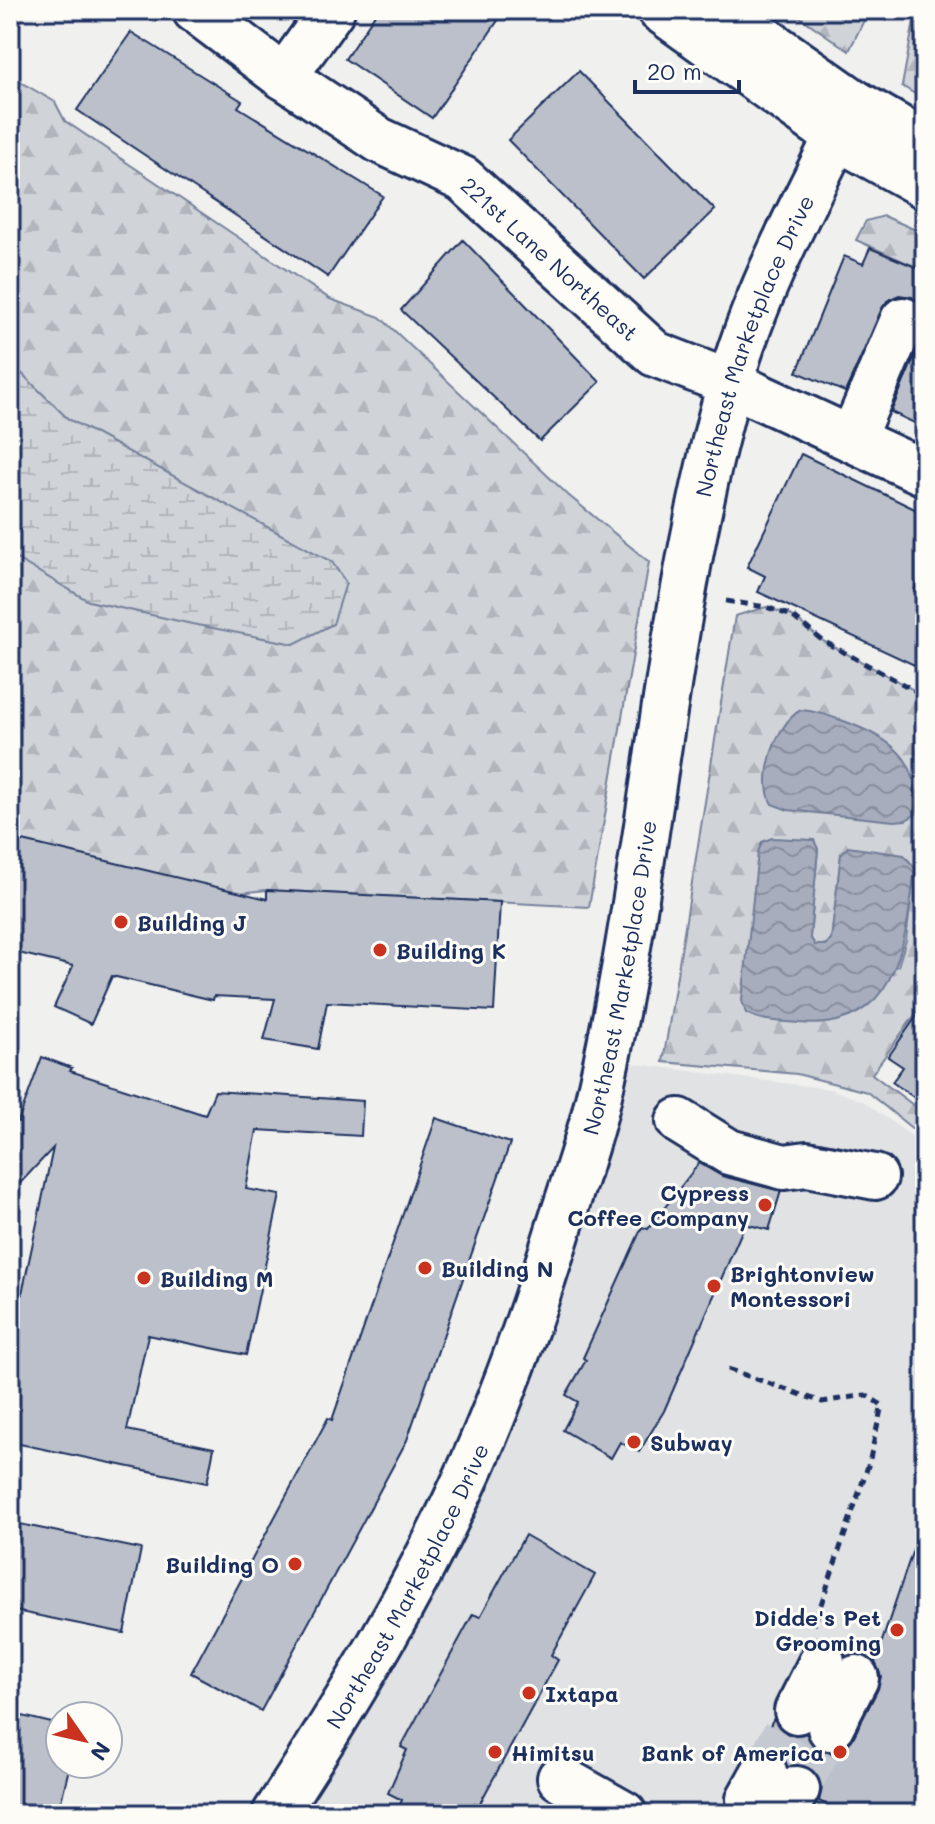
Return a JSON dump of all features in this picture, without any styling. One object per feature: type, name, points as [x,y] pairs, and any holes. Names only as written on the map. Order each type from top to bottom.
[{"type":"street","name":"221st Lane Northeast","points":[[195,10],[284,77],[379,140],[463,179],[655,354],[730,383],[925,473]]},
{"type":"street","points":[[284,77],[332,10]]},
{"type":"street","points":[[660,10],[846,119],[925,143]]},
{"type":"street","points":[[723,10],[925,186]]},
{"type":"street","name":"Northeast Marketplace Drive","points":[[275,1814],[349,1697],[422,1568],[474,1461],[541,1286],[586,1145],[606,1060],[635,909],[700,507],[730,383],[773,268],[846,119]]},
{"type":"street","points":[[852,439],[903,320]]},
{"type":"street","points":[[679,1121],[729,1152],[784,1167],[807,1164],[875,1177]]},
{"type":"street","points":[[813,1719],[831,1662]]},
{"type":"street","points":[[560,1778],[624,1814]]},
{"type":"path","points":[[726,601],[766,607],[792,616],[823,641],[925,696]]},
{"type":"path","points":[[728,1369],[822,1402],[865,1395],[882,1405],[831,1662]]},
{"type":"shaded area","points":[[606,1060],[829,1089],[863,1101],[925,1146],[925,1814],[275,1814],[422,1568]]},
{"type":"green space","points":[[790,10],[869,10],[849,51]]},
{"type":"green space","points":[[916,10],[925,10],[925,100],[902,86]]},
{"type":"green space","points":[[10,76],[55,102],[65,121],[330,299],[380,317],[568,495],[649,562],[589,907],[267,890],[239,893],[10,838],[10,555],[89,601],[294,644],[346,583],[331,562],[68,419],[10,362]]},
{"type":"green space","points":[[884,216],[925,234],[925,271],[856,240],[866,221]]},
{"type":"green space","points":[[10,362],[68,419],[332,562],[346,583],[333,624],[294,644],[192,624],[89,601],[10,555]]},
{"type":"green space","points":[[766,607],[792,616],[823,641],[925,696],[925,1001],[872,1074],[925,1114],[925,1139],[867,1092],[797,1074],[663,1062],[735,616]],"holes":[[[762,842],[818,849],[810,937],[815,945],[825,945],[831,940],[841,855],[915,868],[906,940],[898,966],[742,1001]]]},
{"type":"water","points":[[801,710],[849,723],[891,745],[901,755],[914,779],[916,814],[906,820],[894,821],[788,810],[772,804],[767,781],[772,753],[784,727]]},
{"type":"water","points":[[772,838],[814,840],[818,849],[810,937],[815,945],[825,945],[831,940],[841,854],[848,847],[904,855],[915,868],[907,924],[891,976],[877,997],[858,1013],[832,1022],[799,1023],[765,1020],[746,1013],[742,1001],[758,852],[762,842]]},
{"type":"building","points":[[378,10],[505,10],[432,118],[345,59]]},
{"type":"building","points":[[131,32],[242,101],[238,107],[383,196],[328,277],[77,110]]},
{"type":"building","points":[[579,71],[715,210],[644,279],[508,140]]},
{"type":"building","points":[[463,240],[600,382],[540,441],[401,310]]},
{"type":"building","points":[[870,248],[925,271],[925,310],[912,297],[899,295],[887,301],[845,392],[797,372],[844,256],[863,264]]},
{"type":"building","points":[[925,332],[925,428],[891,412]]},
{"type":"building","points":[[801,454],[925,514],[925,566],[914,591],[925,596],[925,670],[758,592],[765,576],[747,567]]},
{"type":"building","points":[[10,838],[267,899],[267,890],[500,902],[494,1011],[327,1002],[318,1049],[264,1040],[275,999],[214,996],[213,1000],[112,976],[91,1024],[54,1007],[73,966],[10,951]]},
{"type":"building","points":[[925,1004],[925,1105],[892,1082],[903,1067],[888,1057]]},
{"type":"building","points":[[42,1057],[72,1068],[70,1071],[205,1115],[215,1091],[363,1101],[361,1136],[257,1130],[246,1189],[280,1195],[246,1355],[148,1335],[127,1430],[214,1448],[207,1483],[10,1442],[10,1335],[13,1336],[53,1148],[10,1194],[10,1116],[18,1122]]},
{"type":"building","points":[[436,1118],[510,1143],[407,1440],[261,1711],[191,1673],[328,1418],[332,1420]]},
{"type":"building","points":[[699,1163],[722,1176],[781,1191],[769,1230],[745,1224],[664,1411],[639,1452],[620,1442],[611,1458],[563,1430],[578,1402],[566,1395],[586,1360],[583,1358],[642,1227],[648,1229]]},
{"type":"building","points":[[10,1522],[141,1549],[124,1633],[10,1610]]},
{"type":"building","points":[[920,1529],[925,1530],[925,1814],[844,1814],[819,1801],[822,1788],[819,1777],[810,1768],[797,1764],[788,1766],[777,1751],[757,1749],[774,1718],[787,1734],[806,1733],[819,1750],[832,1753],[843,1749],[852,1740],[878,1689],[881,1676],[875,1662]]},
{"type":"building","points":[[525,1535],[595,1575],[551,1655],[558,1660],[474,1814],[396,1814],[402,1800],[388,1793],[407,1750],[401,1747],[473,1614],[480,1617]]},
{"type":"building","points":[[10,1713],[44,1721],[44,1780],[66,1780],[58,1814],[10,1814]]},
{"type":"tunnel","points":[[764,1772],[797,1711]]},
{"type":"tunnel","points":[[797,1789],[830,1728]]},
{"type":"place","name":"Building J","points":[[121,922]]},
{"type":"place","name":"Building K","points":[[380,950]]},
{"type":"place","name":"Cypress Coffee Company","points":[[765,1205]]},
{"type":"place","name":"Building N","points":[[425,1268]]},
{"type":"place","name":"Building M","points":[[144,1278]]},
{"type":"place","name":"Brightonview Montessori","points":[[714,1286]]},
{"type":"place","name":"Subway","points":[[634,1442]]},
{"type":"place","name":"Building O","points":[[295,1564]]},
{"type":"place","name":"Didde's Pet Grooming","points":[[897,1630]]},
{"type":"place","name":"Ixtapa","points":[[529,1693]]},
{"type":"place","name":"Himitsu","points":[[495,1752]]},
{"type":"place","name":"Bank of America","points":[[840,1752]]}]
